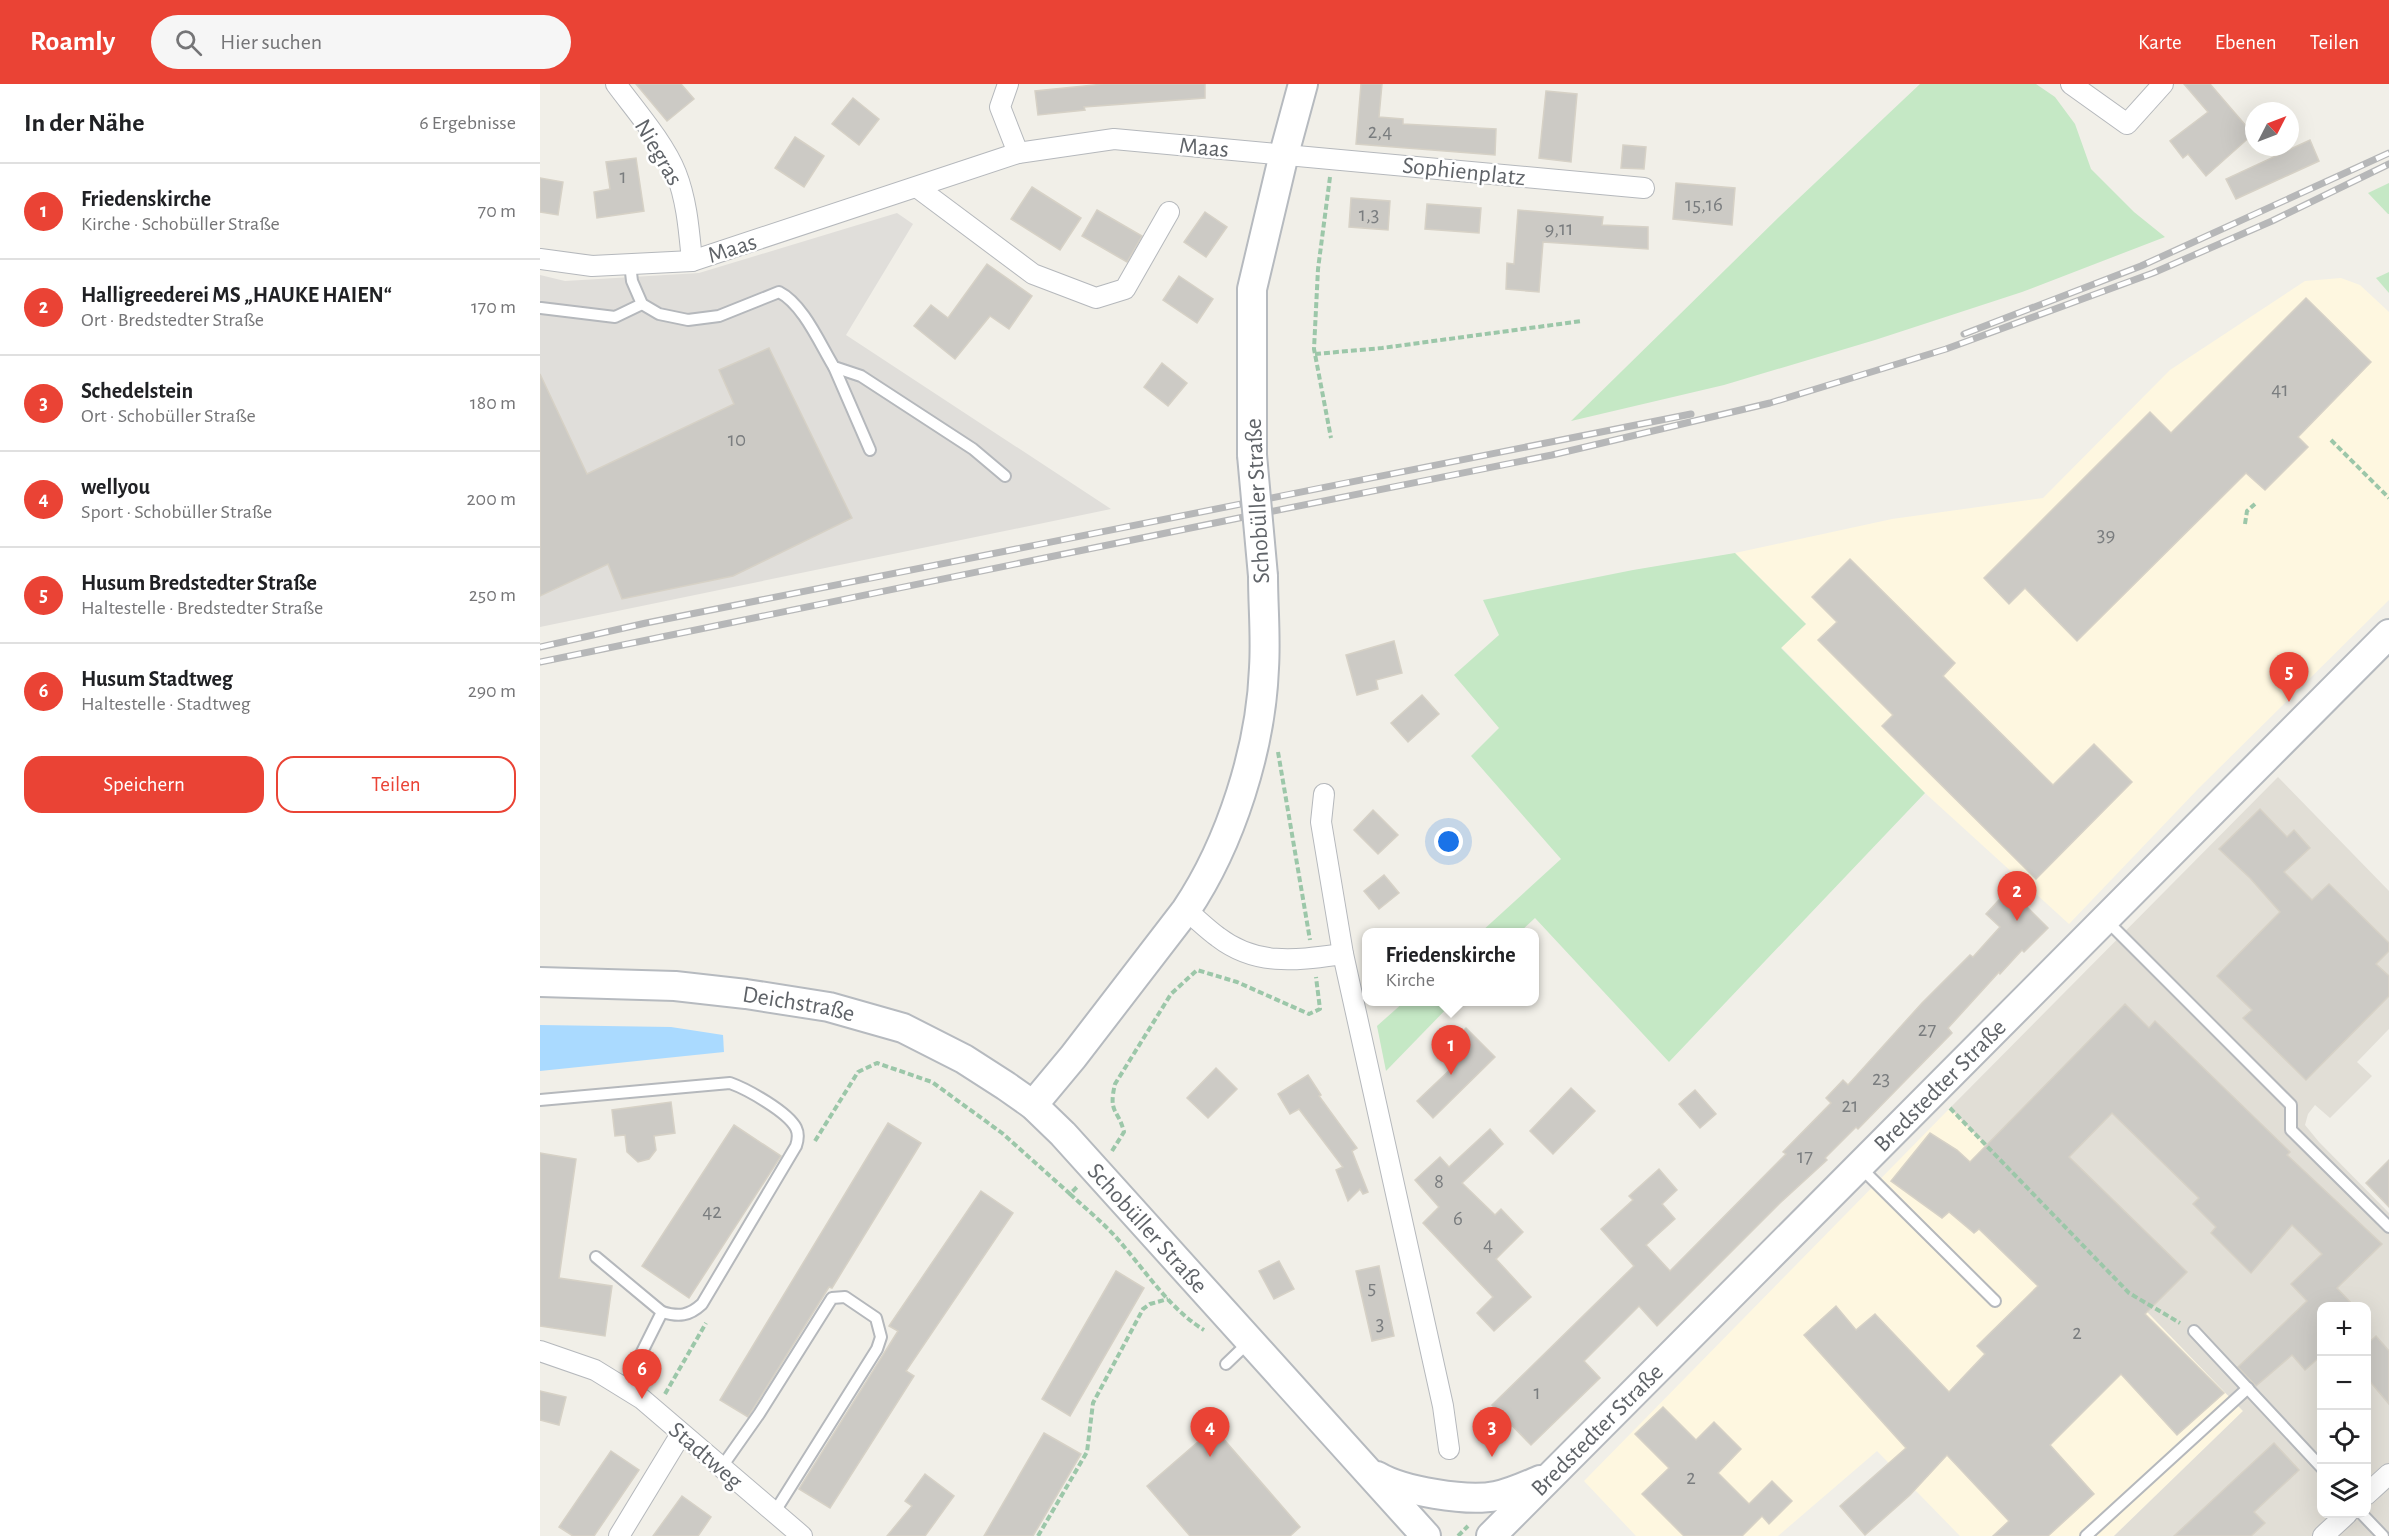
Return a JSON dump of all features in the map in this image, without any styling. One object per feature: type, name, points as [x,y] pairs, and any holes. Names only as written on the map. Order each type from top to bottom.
[{"type":"main road","name":"Schobüller Straße","points":[[1304,84],[1284,154],[1252,289],[1252,455],[1263,576],[1264,668],[1255,742],[1243,785],[1201,888],[1073,1057],[1033,1104],[1063,1134],[1245,1347],[1426,1536]]},
{"type":"main road","name":"Bredstedter Straße","points":[[1491,1536],[2389,634]]},
{"type":"main road","name":"Deichstraße","points":[[540,982],[675,986],[829,1007],[903,1028],[964,1059],[1033,1104]]},
{"type":"main road","points":[[1362,1467],[1383,1480],[1409,1490],[1478,1497],[1493,1497],[1510,1493],[1553,1474]]},
{"type":"street","name":"Niegras","points":[[616,84],[675,171],[683,193],[692,261]]},
{"type":"street","points":[[1008,84],[1000,107],[1018,153]]},
{"type":"street","points":[[2071,84],[2127,124],[2163,84]]},
{"type":"street","name":"Maas","points":[[540,259],[592,266],[692,261],[1018,153],[1114,139],[1284,154]]},
{"type":"street","name":"Sophienplatz","points":[[1284,154],[1644,188]]},
{"type":"street","points":[[918,188],[1033,274],[1096,298],[1125,289],[1169,212]]},
{"type":"street","points":[[1324,794],[1321,822],[1343,954],[1443,1406],[1449,1449]]},
{"type":"street","points":[[1186,910],[1219,939],[1255,957],[1286,961],[1343,954]]},
{"type":"street","name":"Stadtweg","points":[[540,1351],[595,1370],[642,1399],[802,1536]]},
{"type":"street","points":[[619,1536],[681,1434]]},
{"type":"street","points":[[2371,1491],[2389,1474]]},
{"type":"street","points":[[2323,1536],[2343,1518]]},
{"type":"lane","points":[[630,264],[632,280],[642,304],[659,314],[688,320],[719,316],[779,292],[786,296],[799,309],[834,367],[870,450]]},
{"type":"lane","points":[[541,308],[615,317],[642,304]]},
{"type":"lane","points":[[834,367],[861,376],[973,449],[1005,476]]},
{"type":"lane","points":[[2106,920],[2291,1105],[2290,1130],[2389,1227]]},
{"type":"lane","points":[[540,1100],[730,1083],[742,1088],[786,1117],[797,1129],[796,1146],[708,1296],[693,1312],[684,1316],[662,1312],[596,1257]]},
{"type":"lane","points":[[1859,1166],[1995,1301]]},
{"type":"lane","points":[[721,1468],[759,1414],[832,1298],[845,1297],[864,1307],[876,1318],[881,1337],[877,1349],[774,1513]]},
{"type":"lane","points":[[624,1388],[662,1312]]},
{"type":"lane","points":[[2194,1331],[2318,1464]]},
{"type":"lane","points":[[1226,1364],[1245,1347]]},
{"type":"lane","points":[[2086,1536],[2248,1388]]},
{"type":"lane","points":[[2366,1518],[2383,1536]]},
{"type":"path","points":[[1331,438],[1315,354],[1316,290],[1332,158]]},
{"type":"path","points":[[1315,354],[1382,348],[1582,321]]},
{"type":"path","points":[[2331,440],[2389,498]]},
{"type":"path","points":[[2245,524],[2247,511],[2255,504]]},
{"type":"path","points":[[1112,1151],[1124,1132],[1122,1124],[1115,1116],[1111,1100],[1115,1084],[1172,994],[1197,970],[1237,982],[1309,1014],[1320,1009],[1278,750]]},
{"type":"path","points":[[814,1143],[858,1072],[877,1063],[932,1082],[1002,1133],[1070,1194],[1119,1240],[1168,1299],[1192,1323],[1245,1347]]},
{"type":"path","points":[[1934,1092],[2129,1293],[2194,1331]]},
{"type":"path","points":[[1070,1194],[1078,1187]]},
{"type":"path","points":[[1038,1536],[1087,1452],[1093,1403],[1143,1309],[1150,1304],[1168,1299]]},
{"type":"path","points":[[655,1411],[706,1322]]},
{"type":"shaded area","points":[[897,213],[913,224],[846,335],[1111,509],[540,627],[540,275],[565,281],[699,273]]},
{"type":"shaded area","points":[[2341,278],[2360,285],[2389,312],[2389,600],[2198,789],[2069,924],[1925,793],[1781,647],[1806,624],[1735,553],[1892,519],[2043,498],[2170,370],[2305,281]]},
{"type":"shaded area","points":[[2278,777],[2389,891],[2389,1029],[2357,1062],[2372,1076],[2330,1118],[2315,1105],[2308,1114],[2305,1125],[2389,1213],[2389,1536],[2114,1536],[2243,1411],[1950,1108]]},
{"type":"shaded area","points":[[1950,1108],[2243,1411],[2114,1536],[1960,1536],[1877,1451],[1778,1536],[1636,1536],[1584,1481]]},
{"type":"green space","points":[[1920,84],[2036,84],[2055,97],[2075,124],[2091,169],[2134,212],[2165,237],[2022,292],[1875,340],[1724,385],[1571,421],[1780,216]]},
{"type":"green space","points":[[2389,183],[2389,214],[2388,214],[2368,193]]},
{"type":"green space","points":[[2389,272],[2389,293],[2376,278]]},
{"type":"green space","points":[[1735,553],[1806,624],[1781,648],[1925,793],[1669,1062],[1535,918],[1524,928],[1485,928],[1561,859],[1471,756],[1499,728],[1454,675],[1499,635],[1483,600],[1633,570]]},
{"type":"green space","points":[[1400,1006],[1449,1006],[1386,1071],[1377,1026]]},
{"type":"water","points":[[540,1025],[671,1027],[723,1035],[724,1052],[540,1071]]},
{"type":"building","points":[[636,84],[681,84],[694,99],[667,121]]},
{"type":"building","points":[[1104,84],[1205,84],[1205,98],[1084,107],[1085,110],[1038,115],[1035,91]]},
{"type":"building","points":[[1361,84],[1382,84],[1379,117],[1403,119],[1403,124],[1496,129],[1495,155],[1356,144]]},
{"type":"building","points":[[2184,84],[2210,84],[2245,125],[2245,141],[2206,176],[2188,154],[2183,158],[2170,141],[2208,112]]},
{"type":"building","points":[[1546,91],[1577,94],[1571,162],[1539,158]]},
{"type":"building","points":[[853,98],[879,119],[859,145],[832,124]]},
{"type":"building","points":[[795,137],[824,156],[804,187],[775,168]]},
{"type":"building","points":[[2310,140],[2319,161],[2236,199],[2226,179],[2276,156],[2299,156],[2299,145]]},
{"type":"building","points":[[1623,145],[1646,147],[1644,169],[1621,168]]},
{"type":"building","points":[[636,158],[644,211],[597,218],[594,192],[610,189],[606,162]]},
{"type":"building","points":[[540,178],[563,182],[558,215],[540,212]]},
{"type":"building","points":[[1676,183],[1735,188],[1732,225],[1673,219]]},
{"type":"building","points":[[1032,187],[1081,218],[1060,250],[1011,219]]},
{"type":"building","points":[[1351,198],[1390,201],[1388,230],[1349,227]]},
{"type":"building","points":[[1427,204],[1481,208],[1479,233],[1425,229]]},
{"type":"building","points":[[1097,210],[1142,236],[1127,262],[1082,236]]},
{"type":"building","points":[[1518,210],[1603,217],[1602,225],[1648,227],[1648,249],[1543,242],[1539,292],[1506,289],[1507,263],[1514,264]]},
{"type":"building","points":[[1205,212],[1227,227],[1206,257],[1184,242]]},
{"type":"building","points":[[987,264],[1032,296],[1009,329],[990,316],[955,359],[914,326],[931,305],[948,318]]},
{"type":"building","points":[[1179,276],[1213,299],[1197,323],[1163,300]]},
{"type":"building","points":[[2306,298],[2371,362],[2298,437],[2308,447],[2265,490],[2246,473],[2077,641],[2025,588],[2009,604],[1984,578],[2150,412],[2171,433]]},
{"type":"building","points":[[769,348],[852,518],[733,576],[622,599],[608,564],[540,596],[540,374],[587,474],[734,404],[719,370]]},
{"type":"building","points":[[1162,363],[1187,383],[1168,406],[1144,387]]},
{"type":"building","points":[[1850,559],[1955,663],[1943,676],[2053,785],[2094,744],[2132,782],[2036,879],[1882,726],[1893,715],[1818,640],[1837,622],[1812,597]]},
{"type":"building","points":[[1394,641],[1402,673],[1376,680],[1378,689],[1357,695],[1346,655]]},
{"type":"building","points":[[1422,695],[1439,714],[1408,742],[1391,723]]},
{"type":"building","points":[[2260,809],[2287,837],[2294,830],[2310,848],[2284,872],[2312,900],[2329,884],[2389,943],[2389,951],[2376,964],[2389,976],[2389,996],[2306,1080],[2243,1018],[2252,1010],[2217,976],[2280,912],[2250,878],[2219,849]]},
{"type":"building","points":[[1373,810],[1398,835],[1378,854],[1354,830]]},
{"type":"building","points":[[1384,875],[1399,893],[1379,909],[1364,891]]},
{"type":"building","points":[[2009,889],[2048,928],[2024,952],[2022,950],[2000,974],[1999,972],[1948,1028],[1952,1033],[1858,1129],[1856,1127],[1825,1158],[1827,1160],[1780,1203],[1657,1326],[1639,1306],[1584,1361],[1600,1378],[1531,1445],[1492,1405],[1634,1266],[1601,1229],[1633,1200],[1629,1196],[1659,1169],[1677,1190],[1662,1204],[1675,1219],[1646,1245],[1670,1271],[1786,1154],[1783,1152],[1831,1103],[1826,1098],[1843,1080],[1848,1085],[1922,1003],[1970,955],[1973,957],[2000,927],[1986,914]]},
{"type":"building","points":[[2125,1004],[2149,1028],[2155,1021],[2290,1152],[2287,1155],[2382,1244],[2337,1288],[2350,1302],[2317,1302],[2317,1359],[2305,1370],[2292,1355],[2256,1386],[2238,1367],[2307,1301],[2291,1284],[2322,1254],[2292,1225],[2251,1273],[2211,1233],[2216,1227],[2193,1204],[2199,1198],[2112,1113],[2069,1157],[2187,1272],[2145,1314],[2224,1393],[2177,1435],[2121,1374],[2050,1445],[2094,1494],[2048,1536],[1993,1536],[2009,1521],[1947,1455],[1910,1495],[1865,1535],[1840,1506],[1906,1448],[1804,1335],[1836,1306],[1856,1330],[1875,1314],[1949,1392],[1985,1354],[1977,1346],[2038,1286],[1979,1229],[1974,1233],[1949,1212],[1942,1218],[1891,1181],[1930,1133],[1957,1150],[1970,1162]]},
{"type":"building","points":[[1466,1028],[1495,1057],[1433,1118],[1417,1101],[1456,1064],[1443,1051]]},
{"type":"building","points":[[1216,1068],[1237,1089],[1208,1118],[1187,1098]]},
{"type":"building","points":[[1308,1075],[1321,1095],[1319,1096],[1357,1148],[1352,1151],[1368,1192],[1363,1194],[1360,1189],[1348,1201],[1336,1170],[1343,1167],[1299,1109],[1290,1114],[1278,1094]]},
{"type":"building","points":[[1571,1088],[1595,1111],[1553,1154],[1530,1131]]},
{"type":"building","points":[[1695,1090],[1716,1114],[1700,1128],[1679,1104]]},
{"type":"building","points":[[671,1102],[675,1133],[654,1136],[656,1150],[649,1159],[638,1162],[627,1152],[625,1135],[615,1136],[612,1110]]},
{"type":"building","points":[[888,1123],[921,1143],[832,1288],[829,1287],[748,1417],[720,1400]]},
{"type":"building","points":[[734,1125],[781,1156],[689,1298],[642,1266]]},
{"type":"building","points":[[1490,1129],[1503,1144],[1462,1183],[1495,1215],[1501,1209],[1523,1232],[1496,1259],[1531,1297],[1494,1331],[1477,1313],[1493,1297],[1423,1223],[1439,1207],[1415,1180],[1440,1157],[1449,1167]]},
{"type":"building","points":[[540,1153],[576,1159],[559,1278],[612,1286],[605,1336],[540,1326]]},
{"type":"building","points":[[2389,1160],[2389,1207],[2366,1183]]},
{"type":"building","points":[[981,1191],[1013,1213],[906,1371],[914,1376],[830,1508],[799,1489],[898,1331],[889,1326]]},
{"type":"building","points":[[1279,1261],[1294,1289],[1274,1299],[1259,1271]]},
{"type":"building","points":[[1379,1266],[1394,1336],[1372,1341],[1356,1271]]},
{"type":"building","points":[[1116,1271],[1144,1288],[1070,1416],[1042,1399]]},
{"type":"building","points":[[2376,1336],[2389,1351],[2389,1404],[2371,1383],[2371,1340]]},
{"type":"building","points":[[540,1391],[566,1397],[559,1425],[540,1420]]},
{"type":"building","points":[[1663,1407],[1696,1440],[1714,1422],[1741,1449],[1718,1473],[1749,1504],[1772,1481],[1792,1501],[1769,1524],[1762,1516],[1742,1536],[1684,1536],[1642,1494],[1669,1468],[1635,1434]]},
{"type":"building","points":[[1214,1428],[1300,1527],[1290,1536],[1190,1536],[1147,1486]]},
{"type":"building","points":[[1044,1433],[1081,1454],[1033,1536],[984,1536]]},
{"type":"building","points":[[2274,1443],[2299,1470],[2254,1512],[2265,1523],[2251,1536],[2174,1536]]},
{"type":"building","points":[[611,1451],[639,1470],[594,1536],[573,1536],[559,1527]]},
{"type":"building","points":[[925,1474],[954,1496],[925,1536],[887,1536],[912,1506],[905,1501]]},
{"type":"building","points":[[682,1496],[711,1517],[698,1536],[653,1536]]},
{"type":"railway","points":[[1964,334],[2141,266],[2389,153]]},
{"type":"railway","points":[[540,662],[1552,455],[1770,403],[1946,349],[2153,273],[2272,221],[2389,164]]},
{"type":"railway","points":[[540,647],[646,623],[1691,414]]},
{"type":"place","name":"Husum Bredstedter Straße","points":[[2289,702]]},
{"type":"place","name":"Halligreederei MS „HAUKE HAIEN“","points":[[2017,921]]},
{"type":"place","name":"Friedenskirche","points":[[1451,1075]]},
{"type":"place","name":"Husum Stadtweg","points":[[642,1399]]},
{"type":"place","name":"wellyou","points":[[1210,1457]]},
{"type":"place","name":"Schedelstein","points":[[1492,1457]]}]
